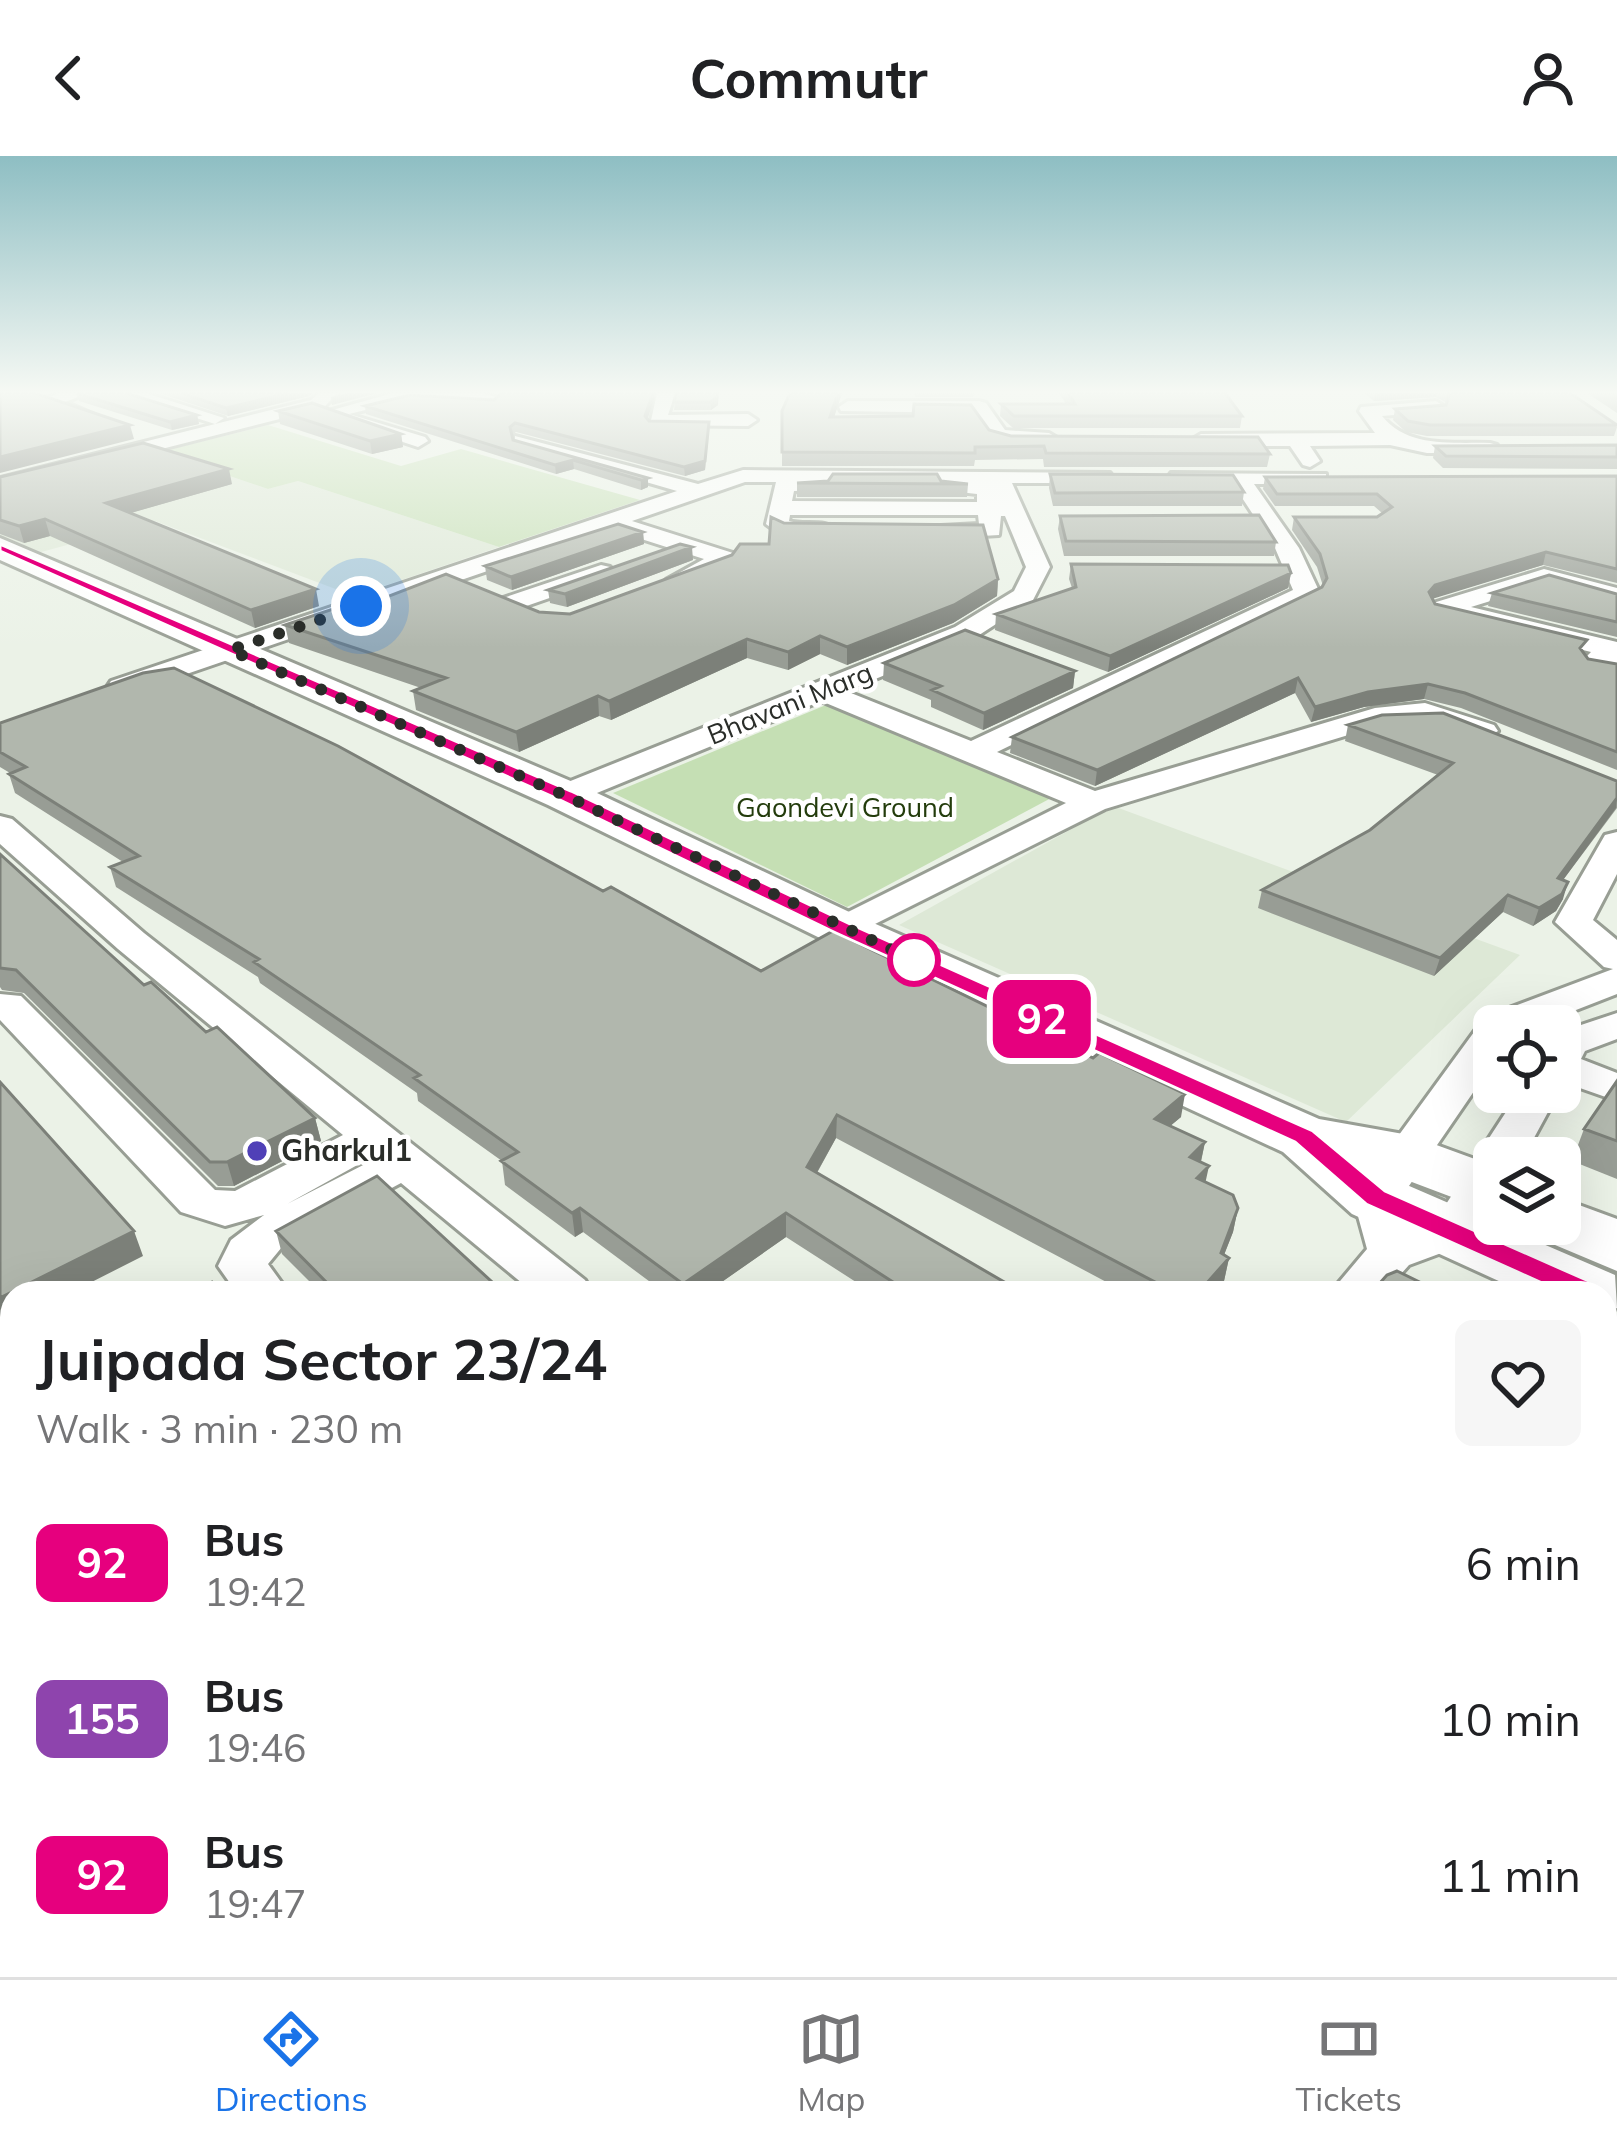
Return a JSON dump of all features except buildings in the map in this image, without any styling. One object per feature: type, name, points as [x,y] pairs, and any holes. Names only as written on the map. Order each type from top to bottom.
[{"type":"main road","points":[[0,548],[564,795],[843,928],[1304,1137],[1392,1202],[1473,1189]]},
{"type":"main road","points":[[1581,1231],[1617,1247]]},
{"type":"main road","points":[[1542,1245],[1578,1281]]},
{"type":"street","points":[[656,478],[699,490]]},
{"type":"street","points":[[84,700],[699,490],[712,478]]},
{"type":"street","name":"Bhavani Marg","points":[[564,795],[964,633],[1024,595],[1035,562],[1000,478]]},
{"type":"street","points":[[971,752],[1307,593],[1255,518],[1240,478],[1333,478]]},
{"type":"street","points":[[785,485],[974,485],[987,489],[1014,513],[992,530],[964,532],[792,530],[777,524],[785,485]]},
{"type":"street","points":[[1255,518],[1307,518]]},
{"type":"street","points":[[609,521],[725,558],[657,588]]},
{"type":"street","points":[[494,596],[681,544]]},
{"type":"street","points":[[1617,596],[1544,576],[1442,608],[1613,649],[1594,663],[1617,669]]},
{"type":"street","points":[[447,577],[552,620]]},
{"type":"street","points":[[964,633],[1002,646]]},
{"type":"street","points":[[1075,674],[1110,687]]},
{"type":"street","points":[[822,691],[1094,802]]},
{"type":"street","points":[[843,928],[1094,802],[1404,712],[1450,718],[1512,744]]},
{"type":"street","points":[[1,829],[131,941],[552,1281]]},
{"type":"street","points":[[1617,842],[1573,922],[1617,959]]},
{"type":"street","points":[[1556,1005],[1617,980]]},
{"type":"street","points":[[7,1004],[198,1201],[225,1210],[389,1150]]},
{"type":"street","points":[[1581,1038],[1617,1025]]},
{"type":"street","points":[[1360,1281],[1392,1202],[1473,1068]]},
{"type":"street","points":[[1581,1072],[1617,1088]]},
{"type":"street","points":[[255,1281],[243,1266],[248,1252],[265,1235],[389,1150]]},
{"type":"shaded area","points":[[53,478],[236,478],[268,489],[298,481],[499,547],[354,596],[155,521],[34,554],[0,539],[0,491]]},
{"type":"shaded area","points":[[1113,806],[1520,955],[1346,1122],[899,925]]},
{"type":"green space","points":[[236,478],[563,478],[640,500],[499,547],[298,481],[268,489]]},
{"type":"green space","name":"Gaondevi Ground","points":[[826,705],[1053,797],[847,907],[613,793]]},
{"type":"bus line","name":"92","points":[[0,548],[564,795],[843,928],[1304,1137],[1376,1198],[1564,1281]]},
{"type":"place","name":"Gharkul1","points":[[257,1151]]},
{"type":"route","points":[[361,606],[230,650],[564,795],[927,966],[914,960]]}]
